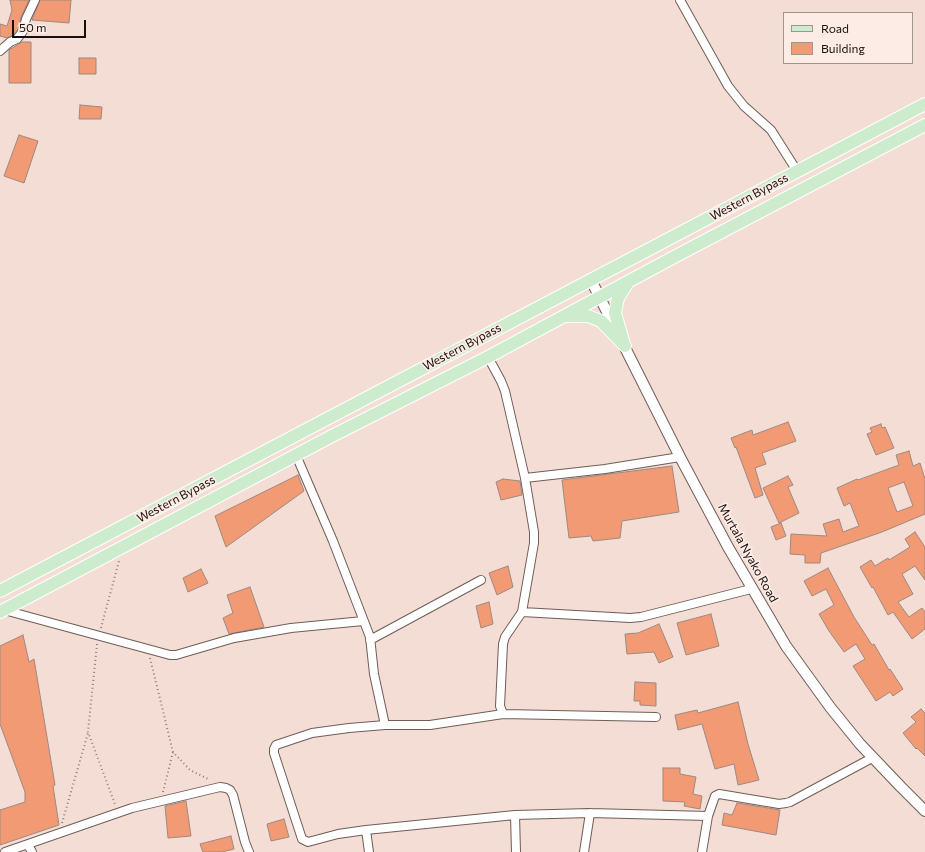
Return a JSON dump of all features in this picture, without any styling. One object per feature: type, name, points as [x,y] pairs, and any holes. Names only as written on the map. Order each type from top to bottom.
[{"type":"main road","name":"Western Bypass","points":[[0,591],[925,104]]},
{"type":"main road","name":"Western Bypass","points":[[2,611],[296,455],[488,357],[600,296],[925,125]]},
{"type":"main road","points":[[625,346],[615,313],[618,298],[628,282]]},
{"type":"main road","points":[[564,316],[588,316],[601,321],[625,346]]},
{"type":"street","points":[[0,51],[17,38],[23,31],[26,19],[35,0]]},
{"type":"street","points":[[680,0],[728,86],[744,106],[771,130],[798,171]]},
{"type":"street","name":"Murtala Nyako Road","points":[[591,280],[680,456],[751,589],[786,646],[830,706],[872,758],[925,811]]},
{"type":"street","points":[[488,357],[501,381],[505,392],[525,478],[534,538],[522,612],[505,637],[503,644],[500,706],[503,714]]},
{"type":"street","points":[[296,455],[333,541],[364,620],[370,640],[374,674],[385,725]]},
{"type":"street","points":[[525,478],[605,469],[680,456]]},
{"type":"street","points":[[370,640],[481,580]]},
{"type":"street","points":[[522,612],[621,618],[635,617],[751,589]]},
{"type":"street","points":[[2,611],[163,654],[176,655],[234,638],[291,628],[364,620]]},
{"type":"street","points":[[656,717],[503,714],[430,724],[385,725],[312,733],[276,745],[274,749],[302,839],[308,842],[338,834],[366,830],[515,814],[590,813],[708,816]]},
{"type":"street","points":[[702,852],[708,816],[715,796],[718,794],[779,804],[786,803],[795,800],[872,758]]},
{"type":"street","points":[[4,852],[30,848],[59,834],[118,813],[161,801],[226,788],[230,790],[233,795],[249,852]]},
{"type":"street","points":[[584,852],[590,813]]},
{"type":"street","points":[[515,814],[516,852]]},
{"type":"street","points":[[366,830],[369,852]]},
{"type":"path","points":[[59,834],[88,732],[98,637],[122,548]]},
{"type":"path","points":[[148,650],[173,752],[161,801]]},
{"type":"path","points":[[88,732],[118,813]]},
{"type":"path","points":[[173,752],[190,770],[226,788]]},
{"type":"building","points":[[10,0],[29,0],[21,17],[18,29],[13,35],[7,38],[0,36],[0,24],[7,26],[12,10]]},
{"type":"building","points":[[40,0],[71,0],[69,23],[32,20]]},
{"type":"building","points":[[22,42],[31,42],[31,83],[9,83],[9,50]]},
{"type":"building","points":[[79,58],[96,58],[96,74],[79,74]]},
{"type":"building","points":[[80,105],[102,107],[101,119],[79,119]]},
{"type":"building","points":[[19,135],[38,141],[24,183],[4,176]]},
{"type":"building","points":[[788,422],[796,441],[762,453],[766,464],[755,468],[763,495],[755,498],[736,447],[735,448],[731,438],[752,430],[753,435]]},
{"type":"building","points":[[881,424],[882,428],[885,427],[894,448],[876,455],[867,434],[872,432],[870,428]]},
{"type":"building","points":[[909,451],[913,466],[920,463],[925,479],[925,514],[882,532],[821,553],[820,563],[805,563],[805,555],[790,554],[791,534],[827,536],[823,524],[839,519],[843,532],[859,526],[850,503],[844,506],[837,488],[857,479],[858,480],[899,465],[896,455]],"holes":[[[904,482],[913,506],[897,512],[888,488]]]},
{"type":"building","points":[[672,466],[679,512],[622,521],[620,538],[593,541],[591,536],[569,538],[562,480]]},
{"type":"building","points":[[298,475],[304,491],[226,547],[215,516]]},
{"type":"building","points":[[788,476],[793,485],[788,487],[799,513],[779,523],[763,488]]},
{"type":"building","points":[[503,479],[520,481],[522,495],[501,500],[496,482]]},
{"type":"building","points":[[781,523],[786,536],[776,540],[771,527]]},
{"type":"building","points":[[915,532],[925,547],[925,580],[915,566],[902,574],[913,594],[898,602],[909,617],[922,608],[925,612],[925,629],[912,639],[893,612],[888,615],[860,567],[871,560],[875,566],[888,558],[889,560],[910,547],[905,539]]},
{"type":"building","points":[[508,566],[513,587],[497,595],[489,573]]},
{"type":"building","points":[[828,568],[854,617],[872,645],[874,644],[889,670],[890,669],[903,689],[893,696],[890,692],[876,701],[853,666],[865,659],[856,644],[844,652],[819,614],[834,605],[826,589],[812,596],[804,581]]},
{"type":"building","points":[[201,569],[208,583],[188,592],[183,578]]},
{"type":"building","points":[[250,587],[264,627],[229,634],[223,618],[233,613],[227,595]]},
{"type":"building","points":[[489,602],[493,624],[481,628],[476,606]]},
{"type":"building","points":[[711,614],[719,646],[686,655],[677,623]]},
{"type":"building","points":[[659,624],[673,657],[659,663],[654,652],[627,654],[625,634],[638,633]]},
{"type":"building","points":[[23,635],[29,662],[34,659],[55,785],[53,786],[59,825],[0,845],[0,810],[25,802],[25,792],[0,724],[0,646]]},
{"type":"building","points":[[635,682],[656,683],[656,706],[640,705],[640,701],[634,701]]},
{"type":"building","points":[[738,702],[748,744],[759,780],[738,785],[734,764],[715,769],[702,724],[678,730],[675,715],[697,710],[698,713]]},
{"type":"building","points":[[921,709],[925,713],[925,756],[917,748],[916,749],[903,733],[916,722],[911,717]]},
{"type":"building","points":[[663,768],[680,768],[680,774],[696,777],[693,794],[702,796],[700,809],[684,806],[685,802],[663,801]]},
{"type":"building","points":[[186,801],[191,836],[168,838],[165,806]]},
{"type":"building","points":[[737,803],[780,810],[776,835],[722,825],[724,813],[732,815]]},
{"type":"building","points":[[284,819],[289,837],[271,841],[267,824]]},
{"type":"building","points":[[231,836],[234,849],[222,852],[203,852],[200,844]]}]
